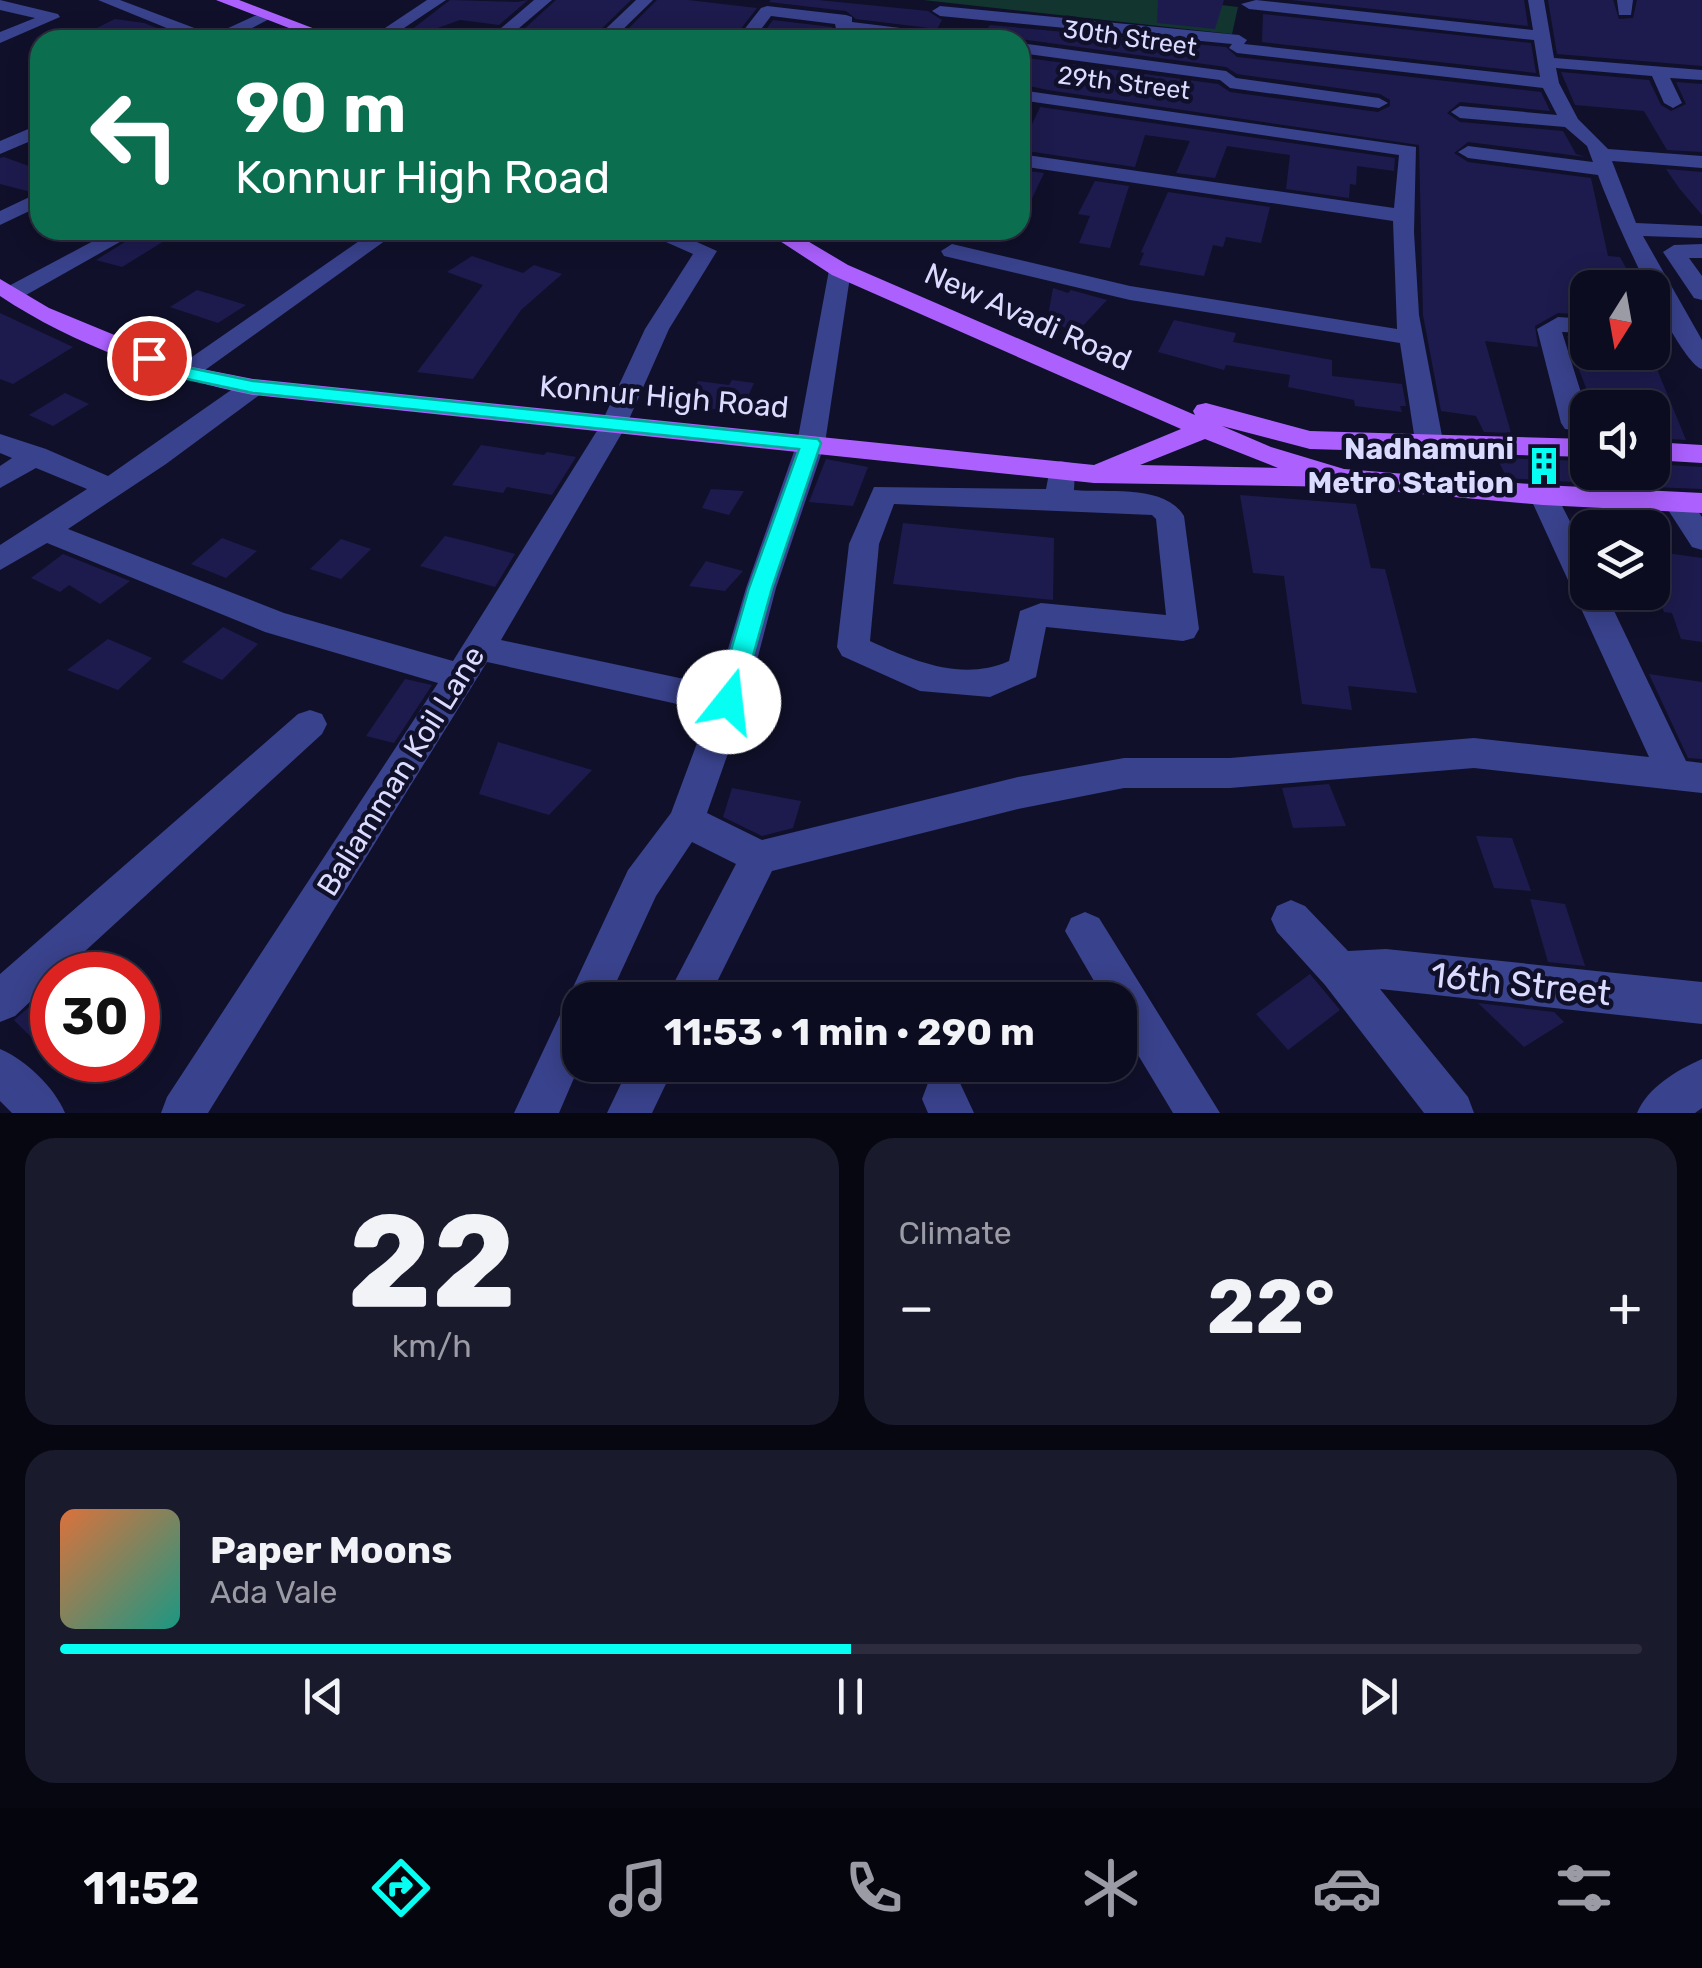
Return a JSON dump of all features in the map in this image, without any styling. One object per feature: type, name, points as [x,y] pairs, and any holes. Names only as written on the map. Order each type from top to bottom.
[{"type":"main road","points":[[224,0],[307,30]]},
{"type":"main road","points":[[251,0],[333,30]]},
{"type":"main road","name":"New Avadi Road","points":[[790,240],[840,270],[1212,421]]},
{"type":"main road","name":"New Avadi Road","points":[[814,240],[848,260],[1188,406],[1261,452],[1311,454],[1429,441],[1570,447]]},
{"type":"main road","name":"Konnur High Road","points":[[6,290],[41,313],[185,373],[253,387],[811,443],[1060,484],[1094,474],[1343,478]]},
{"type":"main road","points":[[1094,474],[1212,421]]},
{"type":"main road","points":[[1670,452],[1702,454]]},
{"type":"main road","name":"New Avadi Road","points":[[1311,454],[1343,478],[1543,495],[1690,502]]},
{"type":"street","points":[[106,0],[186,30]]},
{"type":"street","points":[[391,30],[438,0]]},
{"type":"street","points":[[507,30],[544,0]]},
{"type":"street","points":[[613,30],[645,0]]},
{"type":"street","points":[[1334,0],[1444,14]]},
{"type":"street","points":[[1536,0],[1548,72],[1570,122],[1596,144],[1628,229],[1650,270]]},
{"type":"street","points":[[1221,121],[1249,2],[1540,36]]},
{"type":"street","points":[[0,5],[52,17],[0,41],[12,51],[0,56]]},
{"type":"street","points":[[752,30],[767,11],[839,29],[858,5]]},
{"type":"street","points":[[940,11],[985,22],[1072,24],[1238,44],[1548,72],[1702,75]]},
{"type":"street","points":[[236,30],[267,16]]},
{"type":"street","points":[[1058,54],[1072,24]]},
{"type":"street","points":[[1143,65],[1152,32]]},
{"type":"street","name":"30th Street","points":[[1030,50],[1226,76],[1230,82],[1379,103]]},
{"type":"street","points":[[1659,72],[1674,103]]},
{"type":"street","name":"29th Street","points":[[1030,96],[1409,150],[1405,216]]},
{"type":"street","points":[[1460,112],[1570,122]]},
{"type":"street","points":[[0,148],[30,134]]},
{"type":"street","points":[[1468,152],[1602,162],[1702,162]]},
{"type":"street","points":[[1030,162],[1405,216],[1411,338],[1429,441]]},
{"type":"street","points":[[0,218],[30,203]]},
{"type":"street","points":[[1628,229],[1702,232]]},
{"type":"street","points":[[6,290],[109,240]]},
{"type":"street","points":[[185,373],[374,240]]},
{"type":"street","name":"Baliamman Koil Lane","points":[[182,1113],[541,550],[613,426],[658,329],[706,251],[677,240]]},
{"type":"street","points":[[952,251],[1130,293],[1411,338]]},
{"type":"street","points":[[1702,251],[1674,252],[1702,296]]},
{"type":"street","points":[[595,982],[642,883],[686,822],[729,702],[761,588],[811,443],[840,270]]},
{"type":"street","points":[[1670,295],[1702,296]]},
{"type":"street","points":[[1670,306],[1702,362]]},
{"type":"street","points":[[1570,325],[1558,324],[1549,329],[1570,408]]},
{"type":"street","points":[[0,559],[111,488],[253,387]]},
{"type":"street","points":[[0,443],[111,488]]},
{"type":"street","points":[[0,479],[36,455]]},
{"type":"street","points":[[1060,484],[1160,506],[1170,516],[1183,629],[1040,615],[1030,618],[1024,668],[990,684],[920,678],[853,646],[864,544],[884,494],[1060,484]]},
{"type":"street","points":[[1543,495],[1570,553]]},
{"type":"street","points":[[1690,502],[1702,540]]},
{"type":"street","points":[[44,530],[276,623],[469,662],[729,702]]},
{"type":"street","points":[[1598,610],[1688,776]]},
{"type":"street","points":[[0,1001],[310,724]]},
{"type":"street","points":[[686,822],[760,857],[1018,793],[1124,773],[1230,774],[1474,753],[1688,776]]},
{"type":"street","points":[[695,982],[760,857]]},
{"type":"street","points":[[1291,919],[1339,971],[1452,1113]]},
{"type":"street","points":[[1084,931],[1198,1113]]},
{"type":"street","name":"16th Street","points":[[1339,971],[1386,969],[1702,1003]]},
{"type":"street","points":[[536,1113],[562,1056]]},
{"type":"street","points":[[0,1071],[43,1113]]},
{"type":"street","points":[[1665,1111],[1702,1081]]},
{"type":"street","points":[[628,1113],[644,1082]]},
{"type":"green space","points":[[923,0],[1180,0],[1238,7],[1232,34]]},
{"type":"building","points":[[450,0],[528,0],[499,25],[460,20],[432,30],[411,30]]},
{"type":"building","points":[[556,0],[631,0],[600,30],[523,30]]},
{"type":"building","points":[[657,0],[757,8],[740,30],[627,30]]},
{"type":"building","points":[[771,0],[818,0],[928,11],[942,20],[937,29],[856,19],[846,11]]},
{"type":"building","points":[[1158,0],[1224,0],[1215,29],[1157,23]]},
{"type":"building","points":[[1291,0],[1524,0],[1528,26]]},
{"type":"building","points":[[1548,0],[1613,0],[1619,19],[1633,18],[1637,0],[1702,0],[1702,66],[1557,54]]},
{"type":"building","points":[[1263,14],[1531,43],[1536,73],[1262,42]]},
{"type":"building","points":[[115,19],[162,30],[92,30]]},
{"type":"building","points":[[773,20],[836,30],[766,30]]},
{"type":"building","points":[[990,25],[1226,47],[1237,57],[1541,92],[1550,111],[1460,102],[1447,113],[1460,122],[1563,131],[1576,154],[1586,157],[1468,142],[1454,153],[1468,162],[1591,178],[1608,256],[1620,257],[1627,270],[1570,270],[1570,314],[1558,313],[1535,326],[1538,347],[1485,341],[1511,433],[1484,432],[1476,416],[1441,411],[1423,315],[1419,145],[1030,86],[1030,58],[1218,84],[1230,92],[1378,112],[1390,106],[1390,100],[1380,94],[1237,74],[1226,67],[1030,40],[1030,30],[986,30]]},
{"type":"building","points":[[1561,72],[1649,80],[1661,105],[1671,111],[1686,104],[1676,82],[1702,84],[1702,152],[1667,150],[1644,111],[1575,105]]},
{"type":"building","points":[[1040,107],[1395,158],[1394,171],[1357,166],[1356,185],[1350,184],[1349,198],[1286,189],[1290,155],[1227,146],[1215,178],[1176,173],[1190,141],[1145,135],[1135,167],[1030,151],[1030,128]]},
{"type":"building","points":[[0,158],[30,166],[30,192],[0,184]]},
{"type":"building","points":[[1666,169],[1702,172],[1702,215],[1679,188]]},
{"type":"building","points":[[1030,171],[1044,173],[1030,203]]},
{"type":"building","points":[[1095,181],[1129,186],[1110,248],[1079,243],[1090,216],[1078,214]]},
{"type":"building","points":[[1168,192],[1270,207],[1261,243],[1226,237],[1223,247],[1213,245],[1204,276],[1139,265]]},
{"type":"building","points":[[128,240],[166,240],[122,267],[96,260]]},
{"type":"building","points":[[472,256],[523,273],[534,265],[562,274],[521,310],[473,379],[417,372],[483,285],[447,272]]},
{"type":"building","points":[[1053,288],[1107,300],[1077,332],[1047,321]]},
{"type":"building","points":[[197,290],[246,305],[218,323],[170,307]]},
{"type":"building","points":[[0,313],[73,347],[13,384],[0,379]]},
{"type":"building","points":[[1174,320],[1236,333],[1233,342],[1332,360],[1332,376],[1402,384],[1406,406],[1400,406],[1402,412],[1355,406],[1354,400],[1288,387],[1290,375],[1226,365],[1224,370],[1158,352]]},
{"type":"building","points":[[1579,370],[1657,370],[1666,390],[1587,390]]},
{"type":"building","points":[[732,380],[754,383],[741,412],[686,406],[698,381],[729,385]]},
{"type":"building","points":[[65,393],[89,404],[53,426],[29,415]]},
{"type":"building","points":[[1670,401],[1686,440],[1670,439]]},
{"type":"building","points":[[481,445],[576,457],[552,495],[507,487],[503,493],[452,485]]},
{"type":"building","points":[[1497,458],[1570,460],[1570,482],[1507,478]]},
{"type":"building","points":[[826,459],[868,467],[853,506],[809,502]]},
{"type":"building","points":[[1670,465],[1702,467],[1702,489],[1670,488]]},
{"type":"building","points":[[711,489],[744,491],[729,515],[702,508]]},
{"type":"building","points":[[1240,495],[1356,504],[1371,568],[1385,569],[1417,693],[1348,686],[1352,710],[1302,704],[1284,576],[1253,573]]},
{"type":"building","points":[[903,523],[1054,538],[1053,600],[893,584]]},
{"type":"building","points":[[445,536],[515,554],[495,587],[420,566]]},
{"type":"building","points":[[222,538],[257,551],[226,578],[191,564]]},
{"type":"building","points":[[341,539],[371,549],[341,579],[310,569]]},
{"type":"building","points":[[63,554],[130,581],[100,604],[69,585],[60,592],[31,578]]},
{"type":"building","points":[[1670,554],[1702,558],[1702,642],[1681,639],[1672,613],[1664,612],[1670,610]]},
{"type":"building","points":[[706,561],[743,571],[725,591],[689,586]]},
{"type":"building","points":[[223,627],[258,644],[222,680],[182,662]]},
{"type":"building","points":[[108,639],[152,658],[118,690],[67,670]]},
{"type":"building","points":[[1649,674],[1702,682],[1702,759],[1688,758]]},
{"type":"building","points":[[405,679],[432,685],[394,743],[366,736]]},
{"type":"building","points":[[498,742],[592,770],[549,815],[479,794]]},
{"type":"building","points":[[1329,784],[1346,826],[1293,828],[1282,788]]},
{"type":"building","points":[[732,788],[801,801],[793,828],[762,836],[723,817]]},
{"type":"building","points":[[1476,836],[1512,838],[1531,891],[1494,888]]},
{"type":"building","points":[[1530,899],[1565,904],[1585,966],[1548,962]]},
{"type":"building","points":[[1310,974],[1340,1010],[1288,1050],[1256,1014]]},
{"type":"building","points":[[1478,1003],[1554,1012],[1564,1022],[1524,1047]]},
{"type":"building","points":[[30,1006],[30,1036],[14,1020]]},
{"type":"place","name":"Nadhamuni Metro Station","points":[[1544,466]]},
{"type":"route","points":[[149,358],[185,373],[253,387],[811,443],[761,588],[729,702]]}]
